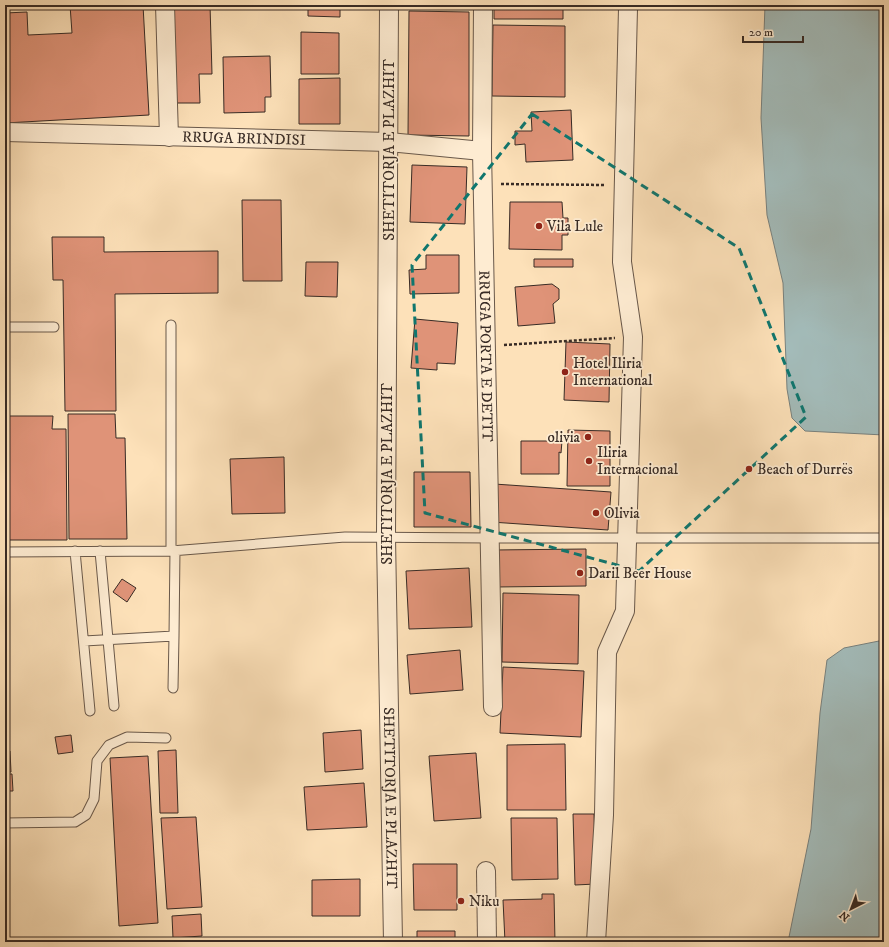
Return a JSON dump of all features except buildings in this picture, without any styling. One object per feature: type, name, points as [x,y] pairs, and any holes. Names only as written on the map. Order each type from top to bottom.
[{"type":"street","points":[[165,5],[169,137]]},
{"type":"street","name":"SHETITORJA E PLAZHIT","points":[[389,5],[386,537],[393,942]]},
{"type":"street","name":"RRUGA PORTA E DETIT","points":[[483,5],[482,184],[493,707]]},
{"type":"street","points":[[596,942],[604,815],[607,652],[625,611],[633,338],[622,262],[629,5]]},
{"type":"street","name":"RRUGA BRINDISI","points":[[5,132],[389,142],[482,150]]},
{"type":"street","points":[[486,871],[487,942]]},
{"type":"lane","points":[[171,325],[174,636],[173,688]]},
{"type":"lane","points":[[5,327],[54,327]]},
{"type":"lane","points":[[5,552],[173,550],[345,537],[884,538]]},
{"type":"lane","points":[[75,551],[90,711]]},
{"type":"lane","points":[[100,551],[114,706]]},
{"type":"lane","points":[[84,641],[174,636]]},
{"type":"lane","points":[[5,823],[75,822],[86,815],[94,799],[97,761],[109,745],[127,737],[166,738]]},
{"type":"path","points":[[482,184],[623,185]]},
{"type":"path","points":[[486,346],[633,338]]},
{"type":"highlighted area","points":[[532,114],[739,248],[806,417],[639,571],[425,513],[412,265]]},
{"type":"water","points":[[765,5],[884,5],[884,435],[805,431],[792,418],[787,389],[783,283],[767,215],[761,118]]},
{"type":"water","points":[[884,640],[884,942],[788,942],[811,829],[820,713],[827,660],[844,648]]},
{"type":"place","name":"Vila Lule","points":[[539,226]]},
{"type":"place","name":"Hotel Iliria International","points":[[565,372]]},
{"type":"place","name":"olivia","points":[[588,437]]},
{"type":"place","name":"Iliria Internacional","points":[[589,461]]},
{"type":"place","name":"Beach of Durrës","points":[[749,469]]},
{"type":"place","name":"Olivia","points":[[596,513]]},
{"type":"place","name":"Daril Beer House","points":[[580,573]]},
{"type":"place","name":"Niku","points":[[461,901]]}]
